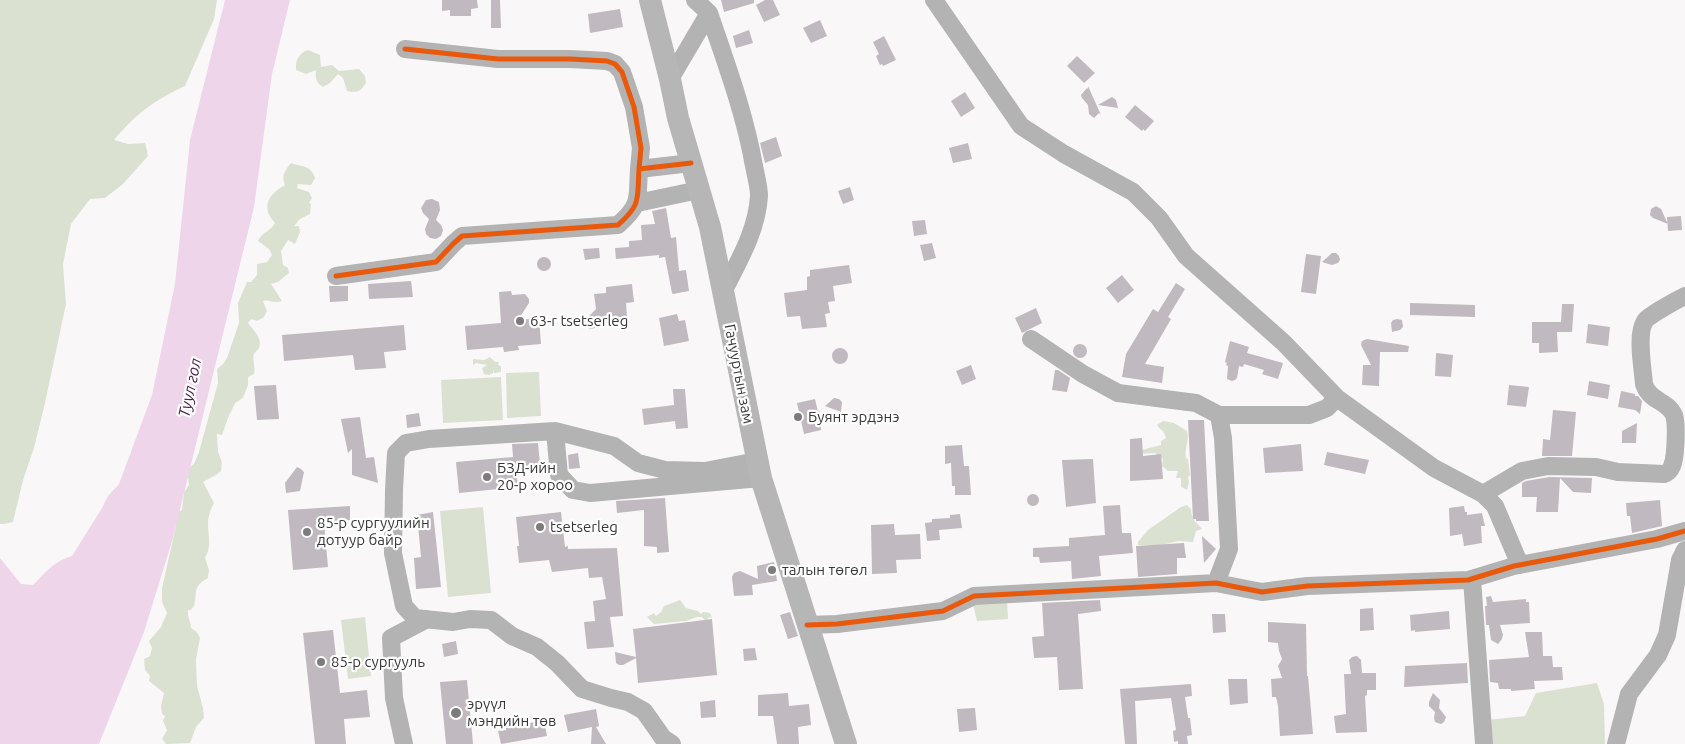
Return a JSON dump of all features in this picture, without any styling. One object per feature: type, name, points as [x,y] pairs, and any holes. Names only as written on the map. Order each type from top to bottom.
[{"type":"main road","name":"Гачууртын зам","points":[[650,0],[678,118],[710,226],[759,470],[846,744]]},
{"type":"street","points":[[695,0],[709,13],[724,56],[750,145],[759,195],[757,212],[747,245],[723,292]]},
{"type":"street","points":[[934,0],[1021,126],[1064,154],[1133,192],[1159,218],[1186,256],[1284,343],[1337,398],[1434,468],[1483,494],[1495,506],[1520,565]]},
{"type":"street","points":[[670,79],[709,13]]},
{"type":"street","points":[[336,276],[436,262],[462,236],[618,225],[630,215],[637,203],[641,148],[634,107],[622,72],[615,64],[607,61],[498,58],[405,49]]},
{"type":"street","points":[[639,169],[691,163]]},
{"type":"street","points":[[637,203],[699,190]]},
{"type":"street","points":[[1483,494],[1522,471],[1548,466],[1596,467],[1618,472],[1664,474],[1669,472],[1673,465],[1676,427],[1674,414],[1646,391],[1641,336],[1642,326],[1646,319],[1685,296]]},
{"type":"street","points":[[1031,338],[1083,374],[1118,393],[1196,403],[1219,416],[1309,415],[1327,408],[1337,398]]},
{"type":"street","points":[[1216,583],[1228,548],[1223,438],[1219,416]]},
{"type":"street","points":[[555,431],[559,475],[573,490],[590,493],[759,470]]},
{"type":"street","points":[[672,744],[663,738],[644,711],[628,702],[582,690],[557,662],[537,647],[512,636],[491,620],[470,619],[453,622],[415,618],[404,606],[393,553],[396,453],[406,443],[421,440],[555,431],[614,446],[638,463],[665,470],[705,472],[759,470]]},
{"type":"street","points":[[807,625],[837,624],[943,610],[974,596],[1216,583],[1262,592],[1307,586],[1472,579],[1520,565],[1657,539],[1685,531]]},
{"type":"street","points":[[1616,744],[1629,694],[1639,678],[1658,655],[1667,635],[1680,560],[1685,550]]},
{"type":"street","points":[[1472,579],[1484,744]]},
{"type":"street","points":[[404,744],[394,698],[391,638],[427,619]]},
{"type":"green space","points":[[0,0],[217,0],[214,19],[185,86],[146,109],[130,122],[114,140],[128,144],[145,143],[148,156],[123,184],[105,198],[90,199],[71,224],[63,264],[66,304],[45,403],[13,522],[4,524],[0,524]]},
{"type":"green space","points":[[308,50],[320,55],[321,67],[332,65],[339,71],[359,69],[365,76],[366,83],[358,91],[347,91],[343,78],[338,74],[330,83],[323,87],[316,80],[316,70],[306,74],[296,70],[298,57]]},
{"type":"green space","points":[[291,163],[309,169],[315,178],[311,185],[298,184],[297,188],[309,192],[312,198],[309,203],[311,204],[310,214],[300,219],[294,226],[299,226],[300,232],[295,244],[288,240],[281,251],[283,265],[288,268],[289,273],[278,282],[271,284],[282,301],[263,301],[267,311],[264,317],[257,321],[251,319],[248,323],[260,341],[259,348],[254,353],[254,374],[248,377],[248,385],[243,398],[235,403],[222,435],[217,434],[218,452],[222,462],[221,471],[203,482],[214,503],[208,523],[209,545],[205,558],[209,570],[208,578],[196,590],[194,606],[188,612],[191,628],[197,632],[200,638],[196,659],[197,686],[204,718],[196,727],[190,743],[166,744],[162,739],[167,730],[163,721],[165,716],[162,714],[161,706],[164,693],[149,681],[150,676],[145,670],[144,659],[150,656],[152,648],[149,641],[161,627],[167,613],[162,602],[162,588],[176,526],[176,513],[182,510],[184,492],[189,485],[187,469],[194,464],[199,452],[218,383],[217,369],[227,358],[239,323],[238,303],[247,282],[251,282],[257,275],[257,264],[267,262],[272,255],[269,249],[258,241],[275,223],[268,212],[268,201],[275,192],[285,185],[284,173]]},
{"type":"green space","points":[[490,357],[495,362],[499,362],[498,365],[501,366],[501,372],[494,373],[494,369],[493,373],[489,375],[484,374],[482,368],[487,365],[476,363],[473,365],[473,359],[484,360]]},
{"type":"green space","points":[[539,372],[541,416],[507,418],[506,373]]},
{"type":"green space","points":[[501,377],[503,420],[443,423],[441,380]]},
{"type":"green space","points":[[1163,421],[1174,423],[1187,431],[1186,458],[1188,459],[1190,475],[1188,477],[1187,490],[1181,487],[1181,478],[1176,478],[1178,471],[1168,471],[1162,466],[1163,458],[1158,460],[1156,453],[1140,454],[1142,450],[1161,445],[1161,441],[1166,438],[1163,431],[1157,425]]},
{"type":"green space","points":[[1187,505],[1191,509],[1194,520],[1202,529],[1196,531],[1193,542],[1178,541],[1162,545],[1138,545],[1138,542],[1148,530],[1181,507]]},
{"type":"green space","points":[[483,507],[491,593],[448,597],[440,511]]},
{"type":"green space","points":[[680,600],[686,608],[698,611],[701,614],[703,612],[710,613],[712,618],[709,617],[706,621],[702,617],[697,617],[686,621],[654,624],[647,617],[654,613],[656,616],[664,606]]},
{"type":"green space","points":[[1007,601],[1008,619],[977,621],[973,604]]},
{"type":"green space","points":[[365,617],[371,676],[348,679],[341,620]]},
{"type":"green space","points":[[1597,683],[1604,704],[1605,744],[1490,744],[1487,720],[1525,716],[1536,693]]},
{"type":"water","name":"Туул гол","points":[[225,0],[290,0],[272,74],[254,207],[173,538],[144,632],[99,744],[0,744],[0,558],[21,584],[33,585],[55,564],[72,556],[108,496],[119,484],[152,395],[175,284],[190,140]]},
{"type":"building","points":[[442,0],[477,0],[478,8],[471,9],[471,16],[450,16],[450,10],[442,11]]},
{"type":"building","points":[[491,0],[500,0],[501,28],[491,28]]},
{"type":"building","points":[[721,0],[754,0],[754,3],[724,12]]},
{"type":"building","points":[[765,0],[773,0],[780,15],[764,22],[756,5]]},
{"type":"building","points":[[620,9],[623,27],[590,33],[588,14]]},
{"type":"building","points":[[820,20],[827,36],[811,43],[803,28]]},
{"type":"building","points":[[749,30],[753,43],[736,48],[733,36]]},
{"type":"building","points":[[884,36],[896,60],[883,66],[882,64],[880,65],[876,56],[879,54],[873,42]]},
{"type":"building","points":[[1077,56],[1095,73],[1084,83],[1067,66]]},
{"type":"building","points":[[1088,86],[1101,115],[1099,113],[1094,118],[1089,114],[1088,105],[1081,95],[1088,89]]},
{"type":"building","points":[[965,92],[975,108],[961,117],[951,101]]},
{"type":"building","points":[[1112,97],[1116,100],[1118,108],[1098,105]]},
{"type":"building","points":[[1135,105],[1154,121],[1145,131],[1143,129],[1142,131],[1125,117]]},
{"type":"building","points":[[776,137],[782,156],[765,163],[760,143]]},
{"type":"building","points":[[968,143],[972,159],[953,163],[949,148]]},
{"type":"building","points":[[850,187],[854,200],[843,204],[838,191]]},
{"type":"building","points":[[432,199],[439,202],[440,210],[436,220],[443,230],[441,236],[436,239],[430,238],[426,234],[425,229],[429,219],[421,208],[426,200]]},
{"type":"building","points":[[1656,206],[1661,209],[1668,224],[1650,215],[1651,209]]},
{"type":"building","points":[[666,208],[671,238],[676,237],[679,271],[686,270],[689,291],[673,294],[665,257],[659,258],[659,255],[616,259],[615,248],[629,247],[629,241],[642,240],[641,225],[655,224],[652,211]]},
{"type":"building","points":[[1681,216],[1682,230],[1668,231],[1667,217]]},
{"type":"building","points":[[925,220],[927,234],[914,236],[912,221]]},
{"type":"building","points":[[932,243],[936,258],[924,261],[920,245]]},
{"type":"building","points":[[599,248],[600,258],[585,260],[583,249]]},
{"type":"building","points":[[1332,253],[1336,253],[1339,256],[1340,260],[1338,263],[1332,265],[1322,262]]},
{"type":"building","points":[[1306,254],[1321,256],[1316,294],[1301,292]]},
{"type":"building","points":[[544,257],[549,259],[551,264],[549,269],[544,271],[539,269],[537,264],[539,259]]},
{"type":"building","points":[[849,265],[852,283],[833,286],[835,301],[828,302],[830,313],[825,314],[827,327],[802,329],[800,316],[787,317],[784,293],[807,290],[807,277],[810,276],[810,270]]},
{"type":"building","points":[[1122,275],[1134,290],[1118,303],[1106,288]]},
{"type":"building","points":[[411,281],[413,297],[369,299],[368,284]]},
{"type":"building","points":[[1176,283],[1185,289],[1168,317],[1171,319],[1145,364],[1164,367],[1162,383],[1122,377],[1126,354],[1153,309],[1158,312]]},
{"type":"building","points":[[632,284],[634,302],[626,303],[627,317],[599,317],[598,325],[595,328],[590,329],[586,327],[586,319],[596,309],[594,294],[606,293],[606,287]]},
{"type":"building","points":[[329,286],[348,286],[348,301],[330,302]]},
{"type":"building","name":"63-r tsetserleg","points":[[511,291],[512,295],[525,294],[529,299],[529,303],[518,320],[539,318],[541,344],[518,346],[519,350],[504,352],[503,347],[467,350],[465,326],[501,323],[499,292]]},
{"type":"building","points":[[1410,303],[1475,305],[1475,317],[1410,315]]},
{"type":"building","points":[[1562,304],[1574,304],[1572,332],[1557,332],[1558,352],[1539,353],[1539,343],[1532,343],[1532,322],[1561,322]]},
{"type":"building","points":[[1036,308],[1042,323],[1022,333],[1015,318]]},
{"type":"building","points":[[677,314],[679,321],[685,320],[689,341],[664,346],[659,318]]},
{"type":"building","points":[[1397,319],[1402,320],[1403,327],[1392,332],[1391,323]]},
{"type":"building","points":[[1588,324],[1610,327],[1608,346],[1586,343]]},
{"type":"building","points":[[404,325],[406,350],[384,352],[386,368],[355,370],[353,355],[284,361],[282,335]]},
{"type":"building","points":[[1367,339],[1409,346],[1408,352],[1380,352],[1379,386],[1362,385],[1363,365],[1371,365],[1361,345],[1362,341]]},
{"type":"building","points":[[1230,341],[1249,347],[1247,353],[1283,363],[1278,379],[1262,374],[1264,370],[1244,364],[1243,367],[1239,366],[1235,380],[1227,379],[1228,366],[1225,362]]},
{"type":"building","points":[[1080,344],[1085,346],[1087,351],[1085,356],[1080,358],[1075,356],[1073,351],[1075,346]]},
{"type":"building","points":[[837,348],[843,348],[848,353],[846,362],[837,364],[832,359],[832,353]]},
{"type":"building","points":[[1436,353],[1453,355],[1451,377],[1435,376]]},
{"type":"building","points":[[971,365],[976,379],[962,385],[956,371]]},
{"type":"building","points":[[1055,370],[1070,378],[1067,392],[1052,390]]},
{"type":"building","points":[[1589,381],[1610,385],[1608,399],[1587,395]]},
{"type":"building","points":[[276,385],[279,419],[257,420],[254,386]]},
{"type":"building","points":[[1509,385],[1529,387],[1526,407],[1507,405]]},
{"type":"building","points":[[673,389],[685,389],[688,428],[676,429],[675,421],[644,425],[642,409],[674,405]]},
{"type":"building","points":[[1621,391],[1638,396],[1642,401],[1640,414],[1635,410],[1618,407]]},
{"type":"building","points":[[834,398],[842,402],[841,412],[825,406]]},
{"type":"building","points":[[815,399],[818,412],[820,411],[821,430],[804,434],[797,403]]},
{"type":"building","points":[[1553,410],[1576,412],[1572,456],[1542,456],[1543,439],[1550,440]]},
{"type":"building","points":[[419,413],[421,426],[407,428],[406,415]]},
{"type":"building","points":[[360,417],[366,458],[374,457],[378,483],[352,475],[352,449],[348,453],[341,419]]},
{"type":"building","points":[[1188,420],[1204,420],[1209,521],[1196,521],[1196,519],[1193,519]]},
{"type":"building","points":[[1637,423],[1636,443],[1622,443],[1622,431]]},
{"type":"building","points":[[1142,438],[1143,456],[1161,454],[1163,479],[1130,481],[1130,439]]},
{"type":"building","name":"БЗД-ийн 20-р хороо","points":[[538,443],[540,464],[516,467],[518,487],[459,493],[456,462],[513,457],[512,444]]},
{"type":"building","points":[[1301,444],[1303,471],[1265,473],[1263,448]]},
{"type":"building","points":[[962,445],[964,466],[969,466],[971,495],[955,495],[955,486],[952,486],[951,463],[945,464],[945,446]]},
{"type":"building","points":[[1327,452],[1369,460],[1365,474],[1324,465]]},
{"type":"building","points":[[578,453],[580,468],[569,469],[568,455]]},
{"type":"building","points":[[1093,459],[1096,503],[1066,507],[1062,460]]},
{"type":"building","points":[[297,467],[304,472],[300,491],[286,493],[285,483]]},
{"type":"building","points":[[1549,477],[1592,478],[1591,493],[1573,492],[1560,478],[1558,512],[1536,512],[1537,497],[1522,497],[1522,483]]},
{"type":"building","points":[[1035,494],[1038,495],[1038,505],[1031,506],[1028,505],[1027,498],[1028,495]]},
{"type":"building","points":[[665,498],[669,552],[657,553],[657,547],[644,546],[644,510],[617,513],[616,501]]},
{"type":"building","points":[[1660,500],[1662,526],[1632,533],[1630,516],[1627,516],[1626,503]]},
{"type":"building","points":[[1120,505],[1122,533],[1131,533],[1133,553],[1099,556],[1101,576],[1072,579],[1071,561],[1040,563],[1039,557],[1033,557],[1033,548],[1069,546],[1069,538],[1105,535],[1103,506]]},
{"type":"building","name":"85-р сургуулийн дотуур байр","points":[[350,506],[350,520],[324,523],[328,567],[293,570],[288,510]]},
{"type":"building","points":[[1464,506],[1467,515],[1482,513],[1485,526],[1481,526],[1482,543],[1464,546],[1462,534],[1450,536],[1449,508]]},
{"type":"building","points":[[433,512],[441,587],[416,589],[414,558],[421,557],[417,515]]},
{"type":"building","points":[[561,512],[565,547],[568,546],[568,549],[617,548],[623,616],[610,617],[614,647],[587,649],[584,622],[595,621],[593,601],[606,599],[602,577],[589,578],[588,568],[552,572],[549,560],[519,563],[516,517]]},
{"type":"building","points":[[960,514],[962,528],[939,530],[940,540],[927,541],[925,523],[932,522],[932,519],[950,518],[950,515]]},
{"type":"building","points":[[894,524],[895,535],[920,534],[921,559],[896,560],[897,573],[872,574],[871,525]]},
{"type":"building","points":[[1202,536],[1216,549],[1204,563]]},
{"type":"building","points":[[1184,543],[1186,558],[1177,558],[1177,574],[1138,577],[1136,546]]},
{"type":"building","points":[[774,562],[777,581],[752,585],[753,595],[734,596],[732,577],[734,573],[740,571],[758,579],[757,566]]},
{"type":"building","points":[[1491,596],[1493,602],[1526,599],[1526,602],[1529,602],[1530,623],[1500,625],[1503,635],[1498,644],[1491,640],[1489,625],[1486,625],[1486,597]]},
{"type":"building","points":[[1100,600],[1101,611],[1078,614],[1083,689],[1059,690],[1057,657],[1034,658],[1032,637],[1044,636],[1042,603]]},
{"type":"building","points":[[1373,608],[1374,630],[1360,631],[1360,609]]},
{"type":"building","points":[[1449,611],[1450,629],[1411,631],[1410,615]]},
{"type":"building","points":[[790,612],[798,636],[788,639],[780,615]]},
{"type":"building","points":[[1212,614],[1225,614],[1226,632],[1213,633]]},
{"type":"building","points":[[712,619],[717,675],[638,683],[636,658],[623,665],[616,663],[615,652],[636,657],[633,629]]},
{"type":"building","points":[[1268,622],[1306,624],[1307,676],[1313,734],[1280,736],[1278,706],[1276,697],[1272,697],[1271,679],[1282,678],[1278,666],[1282,659],[1278,643],[1268,642]]},
{"type":"building","name":"85-р сургууль","points":[[333,630],[340,693],[367,690],[370,717],[344,719],[346,744],[315,744],[303,633]]},
{"type":"building","points":[[1525,632],[1542,632],[1543,656],[1552,656],[1553,667],[1562,667],[1563,680],[1534,681],[1535,689],[1511,691],[1511,689],[1499,689],[1498,683],[1490,682],[1489,660],[1529,657]]},
{"type":"building","points":[[456,641],[458,654],[444,657],[442,644]]},
{"type":"building","points":[[755,648],[757,660],[744,661],[743,649]]},
{"type":"building","points":[[1357,656],[1361,660],[1362,673],[1376,673],[1376,690],[1367,690],[1367,695],[1365,696],[1367,732],[1336,733],[1334,716],[1346,714],[1344,674],[1351,674],[1349,660]]},
{"type":"building","points":[[1467,663],[1468,683],[1404,687],[1405,666]]},
{"type":"building","points":[[1228,679],[1247,679],[1248,703],[1230,705]]},
{"type":"building","name":"эрүүл мэндийн төв","points":[[467,680],[473,744],[446,744],[440,682]]},
{"type":"building","points":[[1191,684],[1192,696],[1185,697],[1192,735],[1187,736],[1188,744],[1178,744],[1178,741],[1174,742],[1173,731],[1176,730],[1171,698],[1135,701],[1137,744],[1125,744],[1120,689]]},
{"type":"building","points":[[788,693],[789,706],[809,704],[811,725],[798,727],[799,744],[777,744],[773,716],[758,716],[758,695]]},
{"type":"building","points":[[1433,693],[1440,700],[1439,708],[1446,717],[1441,724],[1435,722],[1435,712],[1429,706]]},
{"type":"building","points":[[715,700],[716,717],[701,718],[700,702]]},
{"type":"building","points":[[975,708],[977,730],[959,732],[957,709]]},
{"type":"building","points":[[596,709],[599,726],[596,727],[606,744],[591,744],[592,727],[568,732],[564,715]]},
{"type":"building","points":[[544,720],[547,736],[501,744],[498,731]]},
{"type":"cycle path","points":[[405,49],[498,59],[570,59],[607,61],[615,64],[622,72],[634,107],[641,148],[639,169],[691,163]]},
{"type":"cycle path","points":[[336,276],[436,262],[462,236],[618,225],[635,206],[638,194],[639,169]]},
{"type":"cycle path","points":[[807,625],[837,624],[943,611],[974,596],[1216,583],[1262,592],[1307,586],[1468,580],[1514,566],[1657,539],[1685,531]]},
{"type":"place","name":"63-r tsetserleg","points":[[520,321]]},
{"type":"place","name":"Буянт эрдэнэ","points":[[798,417]]},
{"type":"place","name":"БЗД-ийн 20-р хороо","points":[[487,477]]},
{"type":"place","name":"tsetserleg","points":[[540,527]]},
{"type":"place","name":"85-р сургуулийн дотуур байр","points":[[307,532]]},
{"type":"place","name":"талын төгөл","points":[[772,570]]},
{"type":"place","name":"85-р сургууль","points":[[321,662]]},
{"type":"place","name":"эрүүл мэндийн төв","points":[[456,713]]}]
